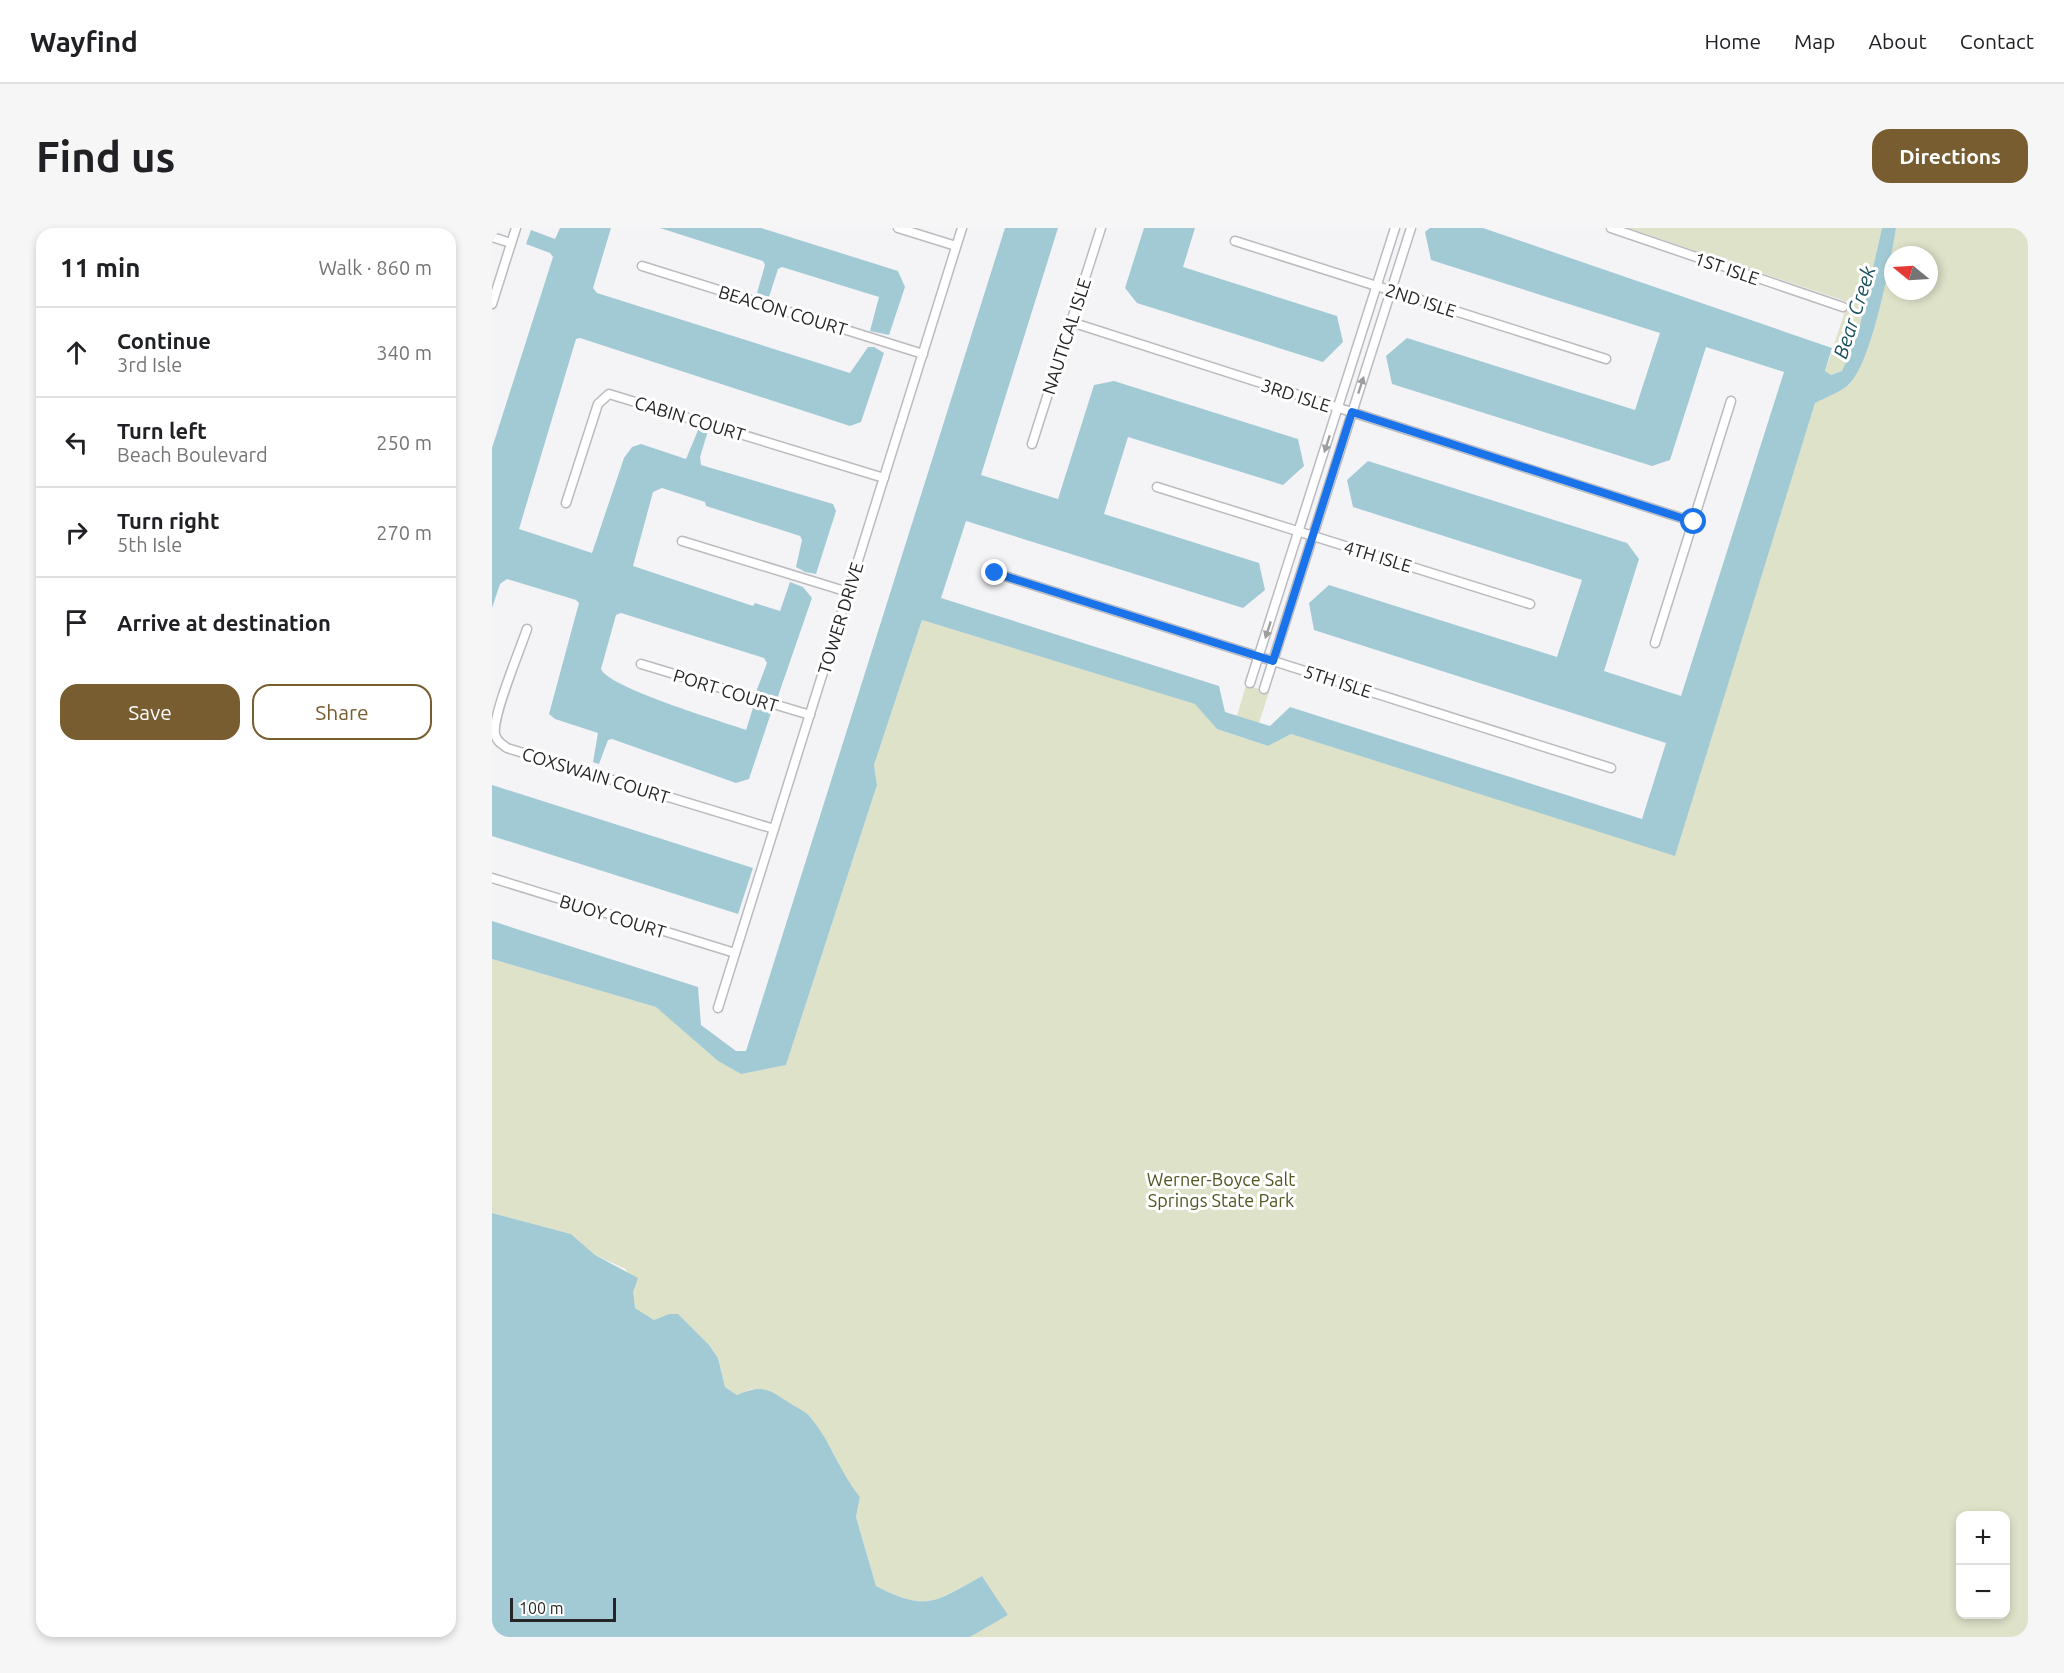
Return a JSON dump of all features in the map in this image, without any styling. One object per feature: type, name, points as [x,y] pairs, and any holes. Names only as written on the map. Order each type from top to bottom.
[{"type":"street","points":[[492,304],[516,228]]},
{"type":"street","points":[[898,228],[956,246]]},
{"type":"street","name":"TOWER DRIVE","points":[[717,1008],[962,228]]},
{"type":"street","name":"NAUTICAL ISLE","points":[[1032,444],[1101,228]]},
{"type":"street","points":[[1250,683],[1395,228]]},
{"type":"street","points":[[1264,689],[1411,228]]},
{"type":"street","name":"1ST ISLE","points":[[1611,228],[1843,307]]},
{"type":"street","points":[[492,237],[511,243]]},
{"type":"street","name":"2ND ISLE","points":[[1235,241],[1606,359]]},
{"type":"street","name":"BEACON COURT","points":[[642,266],[923,354]]},
{"type":"street","name":"3RD ISLE","points":[[1071,322],[1694,522]]},
{"type":"street","name":"CABIN COURT","points":[[566,503],[598,404],[609,394],[884,478]]},
{"type":"street","points":[[1655,643],[1731,401]]},
{"type":"street","name":"4TH ISLE","points":[[1157,487],[1530,604]]},
{"type":"street","points":[[682,541],[848,592]]},
{"type":"street","name":"5TH ISLE","points":[[995,573],[1611,768]]},
{"type":"street","name":"COXSWAIN COURT","points":[[527,629],[497,717],[495,734],[499,742],[507,748],[774,829]]},
{"type":"street","name":"PORT COURT","points":[[641,664],[810,715]]},
{"type":"street","name":"BUOY COURT","points":[[492,878],[735,953]]},
{"type":"green space","points":[[1628,228],[1882,228],[1858,334],[1842,371],[1831,375],[1825,372],[1848,302]]},
{"type":"green space","name":"Werner-Boyce Salt Springs State Park","points":[[1896,228],[2016,228],[2028,232],[2028,1637],[970,1637],[1008,1615],[982,1576],[953,1592],[931,1600],[908,1599],[876,1586],[856,1517],[860,1497],[845,1478],[833,1452],[810,1417],[752,1389],[737,1395],[725,1387],[718,1358],[709,1345],[678,1315],[669,1314],[654,1320],[635,1308],[626,1269],[595,1255],[571,1234],[492,1213],[492,959],[657,1007],[718,1061],[741,1074],[786,1065],[877,785],[874,765],[922,620],[1196,704],[1217,729],[1268,746],[1291,734],[1675,855],[1815,402],[1850,384],[1881,300],[1884,286],[1884,300],[1938,300],[1938,246],[1892,246]]},
{"type":"green space","points":[[1246,685],[1269,692],[1259,723],[1237,716]]},
{"type":"water","points":[[560,228],[611,228],[593,288],[597,293],[850,373],[868,347],[874,347],[884,353],[861,422],[850,426],[580,338],[576,339],[519,529],[592,553],[624,458],[632,447],[641,444],[686,459],[699,428],[708,431],[700,457],[701,465],[833,504],[836,511],[816,574],[796,567],[802,540],[800,536],[706,506],[705,502],[662,488],[653,492],[633,566],[753,606],[755,603],[780,611],[790,582],[803,587],[812,598],[777,699],[756,692],[767,663],[764,658],[621,613],[616,615],[601,669],[609,677],[644,694],[746,730],[753,708],[771,713],[749,779],[736,783],[612,739],[608,740],[599,764],[593,762],[598,733],[555,719],[549,714],[579,603],[576,600],[507,579],[500,584],[492,608],[492,448],[553,257],[550,253],[526,244],[531,230],[555,239]]},
{"type":"water","points":[[660,228],[761,228],[898,271],[905,287],[889,335],[870,331],[879,297],[782,267],[778,269],[769,297],[757,293],[765,265],[763,261]]},
{"type":"water","points":[[1005,228],[1058,228],[981,475],[1058,499],[1094,385],[1114,381],[1298,439],[1304,466],[1283,485],[1128,437],[1104,514],[1259,563],[1265,590],[1243,608],[966,521],[941,598],[1219,686],[1225,712],[1270,726],[1290,707],[1642,819],[1666,743],[1314,630],[1309,603],[1329,585],[1557,657],[1582,580],[1353,507],[1347,480],[1368,461],[1627,543],[1639,559],[1604,671],[1681,696],[1784,372],[1706,347],[1670,460],[1652,466],[1392,384],[1386,356],[1407,338],[1635,410],[1660,333],[1431,260],[1425,232],[1430,228],[1483,228],[1832,348],[1825,371],[1831,375],[1842,371],[1858,334],[1882,228],[1896,228],[1893,246],[1884,246],[1884,291],[1859,369],[1848,385],[1815,403],[1675,856],[1291,734],[1268,746],[1217,729],[1195,704],[922,620],[874,765],[877,785],[786,1065],[741,1074],[718,1061],[656,1007],[492,959],[492,921],[698,987],[701,1025],[736,1051],[746,1051]]},
{"type":"water","points":[[1144,228],[1195,228],[1183,267],[1337,316],[1343,342],[1323,362],[1137,303],[1125,288]]},
{"type":"water","points":[[492,785],[753,868],[738,914],[492,836]]},
{"type":"water","points":[[492,1213],[571,1234],[595,1255],[638,1278],[633,1292],[635,1308],[654,1320],[669,1314],[678,1314],[709,1345],[718,1358],[725,1387],[737,1395],[759,1389],[769,1391],[809,1416],[860,1497],[856,1517],[876,1586],[908,1599],[931,1601],[982,1576],[1008,1615],[970,1637],[492,1637]]},
{"type":"route","points":[[995,573],[1273,661],[1352,412],[1694,522]]},
{"type":"water label","name":"Bear Creek","points":[[1854,312]]}]
